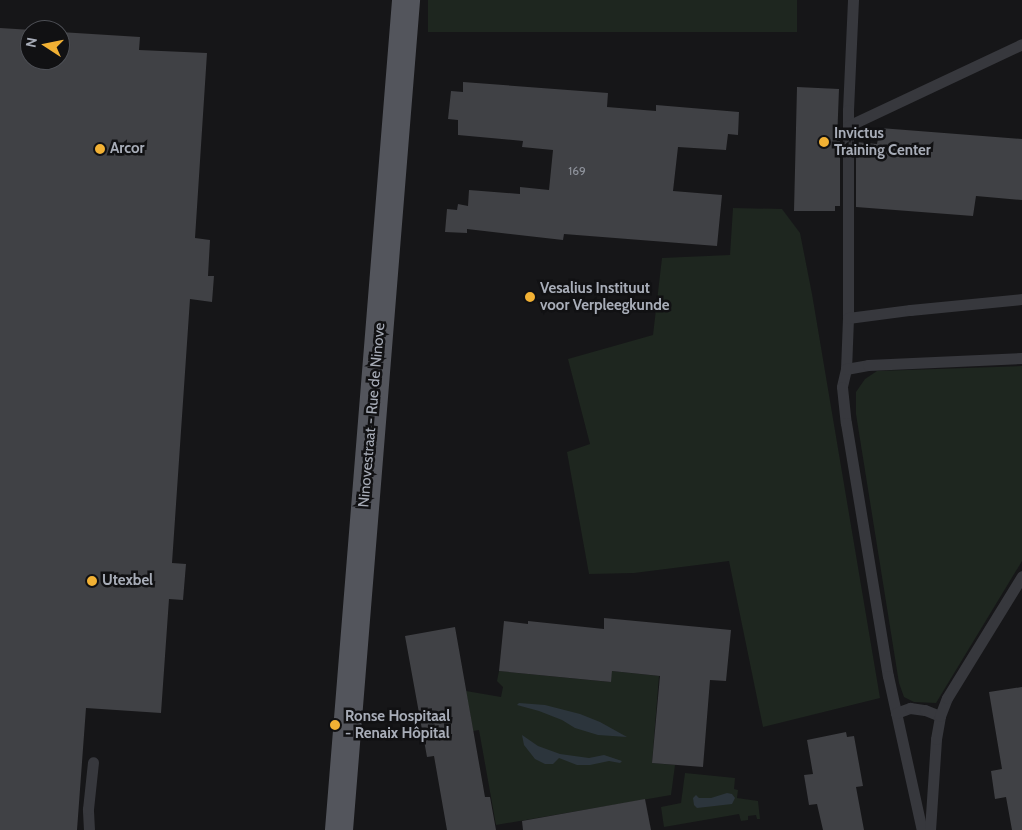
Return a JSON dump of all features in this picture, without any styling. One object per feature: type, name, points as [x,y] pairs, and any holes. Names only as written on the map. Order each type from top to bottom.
[{"type":"main road","name":"Ninovestraat - Rue de Ninove","points":[[338,830],[406,0]]},
{"type":"lane","points":[[853,0],[848,126],[848,318],[846,369],[842,386],[846,423],[896,713],[922,830]]},
{"type":"lane","points":[[848,126],[1022,44]]},
{"type":"lane","points":[[848,318],[1022,299]]},
{"type":"lane","points":[[846,369],[868,365],[1022,358]]},
{"type":"lane","points":[[930,830],[935,748],[940,716],[952,691],[1022,576]]},
{"type":"lane","points":[[896,713],[910,708],[925,710],[940,716]]},
{"type":"lane","points":[[89,830],[88,808],[94,762]]},
{"type":"shaded area","points":[[428,0],[797,0],[797,32],[428,32]]},
{"type":"shaded area","points":[[733,208],[782,209],[800,233],[880,698],[763,727],[729,561],[634,573],[589,574],[567,452],[590,444],[568,359],[653,335],[662,258],[730,255]]},
{"type":"shaded area","points":[[1022,366],[1022,561],[936,703],[914,702],[904,697],[899,683],[856,414],[856,392],[865,379],[877,371]]},
{"type":"shaded area","points":[[499,671],[610,682],[612,671],[659,676],[652,763],[675,765],[671,795],[496,825],[479,730],[473,731],[466,691],[501,697],[503,687],[497,681]]},
{"type":"shaded area","points":[[519,703],[545,705],[580,714],[600,722],[627,737],[598,735],[575,728],[562,720],[517,705]]},
{"type":"shaded area","points":[[522,735],[538,746],[560,754],[589,758],[604,755],[622,761],[620,763],[609,761],[590,765],[577,765],[559,758],[553,764],[545,764],[535,759],[524,745]]},
{"type":"shaded area","points":[[685,773],[735,778],[734,789],[738,790],[737,798],[758,801],[760,819],[757,819],[756,815],[748,816],[748,820],[741,821],[739,814],[664,827],[661,807],[681,803]]},
{"type":"shaded area","points":[[727,793],[732,794],[735,798],[732,804],[697,808],[694,805],[693,798],[696,795],[699,798],[711,798]]},
{"type":"building","points":[[0,28],[20,29],[20,70],[70,70],[70,33],[140,37],[139,50],[207,53],[195,238],[210,240],[208,276],[214,276],[212,302],[190,299],[172,563],[186,564],[183,600],[169,599],[161,713],[86,708],[77,830],[0,830]]},
{"type":"building","points":[[463,82],[608,93],[607,107],[656,111],[656,105],[739,112],[738,135],[728,134],[726,150],[678,147],[673,191],[722,195],[717,246],[564,234],[563,240],[467,229],[467,233],[445,232],[447,209],[457,210],[458,204],[468,206],[469,190],[520,194],[520,187],[549,190],[553,150],[522,147],[523,141],[458,135],[458,120],[448,119],[451,91],[463,92]]},
{"type":"building","points":[[797,87],[839,89],[837,141],[840,141],[840,206],[835,206],[835,211],[794,211]]},
{"type":"building","points":[[880,128],[1022,139],[1022,200],[976,196],[973,216],[856,207],[856,142],[877,144]]},
{"type":"building","points":[[604,618],[731,630],[726,681],[710,680],[703,767],[652,763],[660,676],[612,671],[611,682],[499,671],[504,621],[528,624],[528,621],[604,629]]},
{"type":"building","points":[[455,627],[485,797],[490,797],[496,830],[447,830],[434,756],[427,757],[405,636]]},
{"type":"building","points":[[1022,687],[1022,830],[1012,830],[1006,797],[995,799],[991,771],[1002,769],[989,692]]},
{"type":"building","points":[[846,732],[847,737],[854,736],[863,786],[856,787],[864,830],[823,830],[817,804],[809,805],[804,775],[813,774],[807,740]]},
{"type":"building","points":[[645,799],[651,830],[523,830],[522,821]]},
{"type":"place","name":"Invictus Training Center","points":[[824,142]]},
{"type":"place","name":"Arcor","points":[[100,149]]},
{"type":"place","name":"Vesalius Instituut voor Verpleegkunde","points":[[530,297]]},
{"type":"place","name":"Utexbel","points":[[92,581]]},
{"type":"place","name":"Ronse Hospitaal - Renaix Hôpital","points":[[335,725]]}]
